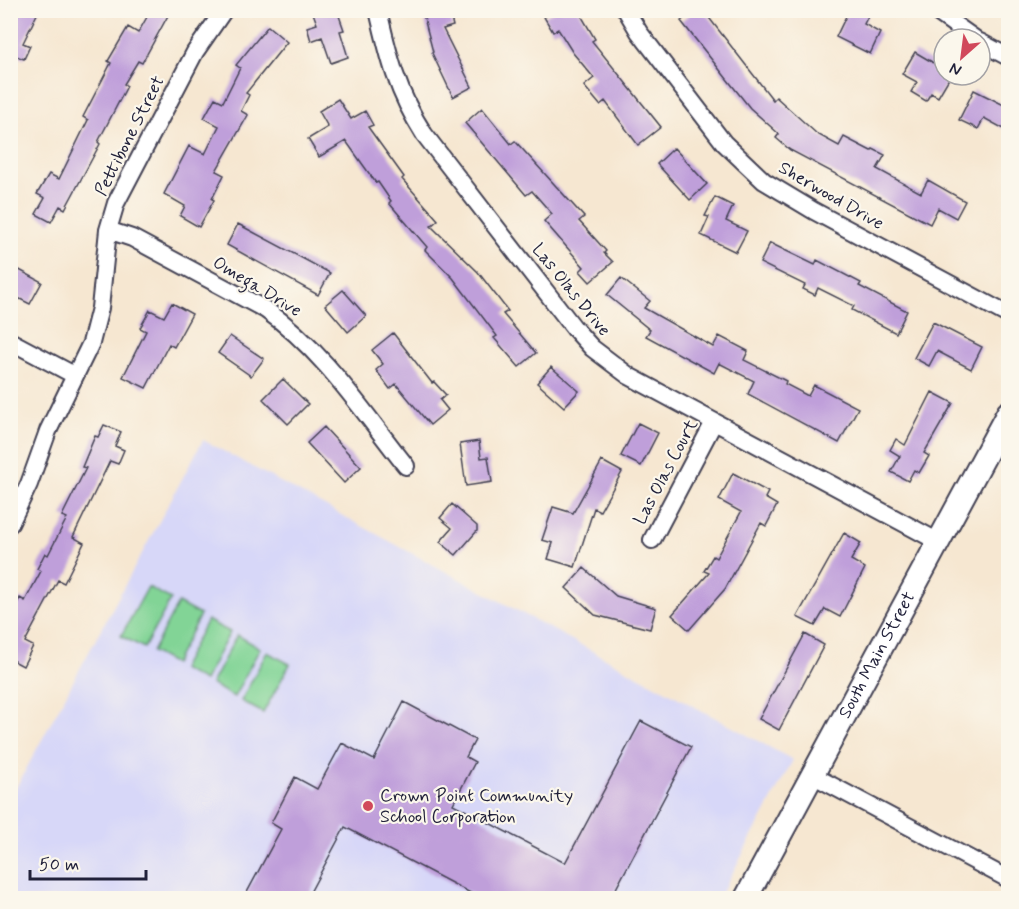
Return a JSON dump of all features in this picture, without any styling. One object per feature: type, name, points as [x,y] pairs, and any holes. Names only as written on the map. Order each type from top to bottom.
[{"type":"street","name":"Pettibone Street","points":[[10,524],[29,484],[48,431],[91,343],[96,326],[111,216],[122,190],[189,63],[224,10]]},
{"type":"street","name":"Las Olas Drive","points":[[378,10],[394,75],[410,112],[424,134],[574,328],[592,348],[629,376],[938,542]]},
{"type":"street","name":"Sherwood Drive","points":[[626,10],[639,32],[724,143],[764,181],[814,211],[1008,315]]},
{"type":"street","points":[[934,10],[958,27]]},
{"type":"street","points":[[992,48],[1008,57]]},
{"type":"street","name":"Omega Drive","points":[[108,230],[132,238],[266,310],[285,323],[318,355],[406,466]]},
{"type":"street","points":[[10,341],[74,375]]},
{"type":"street","name":"South Main Street","points":[[746,898],[1008,413]]},
{"type":"street","name":"Las Olas Court","points":[[652,540],[714,422]]},
{"type":"street","points":[[812,775],[1008,879]]},
{"type":"shaded area","points":[[203,440],[793,760],[719,898],[11,898],[11,797]]},
{"type":"green space","points":[[148,587],[171,599],[144,648],[121,636]]},
{"type":"green space","points":[[178,603],[200,615],[174,664],[152,652]]},
{"type":"green space","points":[[207,620],[230,632],[204,681],[181,669]]},
{"type":"green space","points":[[237,635],[260,648],[234,697],[211,684]]},
{"type":"green space","points":[[267,652],[290,664],[263,713],[241,701]]},
{"type":"building","points":[[10,10],[39,10],[23,43],[30,46],[24,59],[16,56],[10,66]]},
{"type":"building","points":[[151,10],[171,10],[142,63],[138,61],[124,84],[127,86],[98,142],[100,144],[65,209],[60,206],[51,222],[36,214],[45,198],[37,194],[49,174],[59,179],[88,120],[83,117],[111,63],[108,61],[128,27],[138,33]]},
{"type":"building","points":[[312,10],[337,10],[344,30],[340,31],[348,57],[331,63],[322,37],[311,41],[307,27],[317,24]]},
{"type":"building","points":[[422,10],[449,10],[453,26],[443,29],[472,87],[453,97],[432,53]]},
{"type":"building","points":[[556,10],[578,10],[595,39],[592,41],[661,127],[638,145],[605,101],[600,105],[584,86],[594,78],[573,53],[558,29],[553,32],[544,17]]},
{"type":"building","points":[[694,10],[703,10],[773,100],[776,97],[817,134],[839,146],[844,137],[871,151],[873,149],[885,155],[877,169],[921,193],[928,180],[965,201],[956,218],[938,208],[930,224],[790,150],[776,138],[779,134],[750,108],[681,21]]},
{"type":"building","points":[[849,10],[871,10],[864,24],[880,33],[870,54],[836,37]]},
{"type":"building","points":[[268,26],[287,42],[246,93],[249,95],[241,111],[248,115],[216,171],[224,175],[212,199],[214,200],[199,227],[180,216],[185,206],[164,194],[189,146],[205,154],[219,126],[204,118],[215,98],[223,102],[240,68],[236,65]]},
{"type":"building","points":[[915,52],[932,62],[932,87],[944,87],[938,97],[931,93],[926,101],[911,92],[917,82],[902,74]]},
{"type":"building","points":[[974,90],[1008,107],[1008,120],[1004,129],[984,118],[978,129],[959,120]]},
{"type":"building","points":[[338,99],[351,119],[365,111],[373,125],[368,127],[404,177],[402,179],[438,220],[431,226],[478,272],[508,311],[503,314],[536,353],[519,367],[494,338],[497,336],[453,278],[425,250],[427,247],[389,203],[391,201],[378,182],[376,183],[346,141],[319,157],[308,139],[328,127],[319,111]]},
{"type":"building","points":[[482,108],[511,144],[515,141],[584,217],[579,221],[613,262],[590,282],[580,271],[584,267],[544,221],[552,214],[532,191],[526,195],[465,123]]},
{"type":"building","points":[[674,148],[707,184],[690,200],[657,164]]},
{"type":"building","points":[[715,197],[733,206],[726,221],[747,231],[736,252],[701,235],[709,217],[705,216]]},
{"type":"building","points":[[238,224],[330,273],[318,295],[227,245]]},
{"type":"building","points":[[770,243],[815,265],[817,260],[861,283],[859,286],[907,311],[896,333],[852,310],[854,306],[818,288],[815,295],[803,289],[805,285],[760,263]]},
{"type":"building","points":[[10,265],[42,282],[30,304],[10,294]]},
{"type":"building","points":[[621,278],[650,301],[644,308],[713,347],[719,336],[748,351],[744,360],[786,381],[785,384],[808,396],[814,385],[858,408],[839,443],[748,394],[754,381],[719,363],[714,373],[646,336],[650,330],[607,295]]},
{"type":"building","points":[[343,290],[366,316],[348,332],[325,305]]},
{"type":"building","points":[[172,303],[192,314],[174,347],[169,344],[146,388],[123,377],[146,331],[140,328],[150,310],[164,317]]},
{"type":"building","points":[[933,322],[982,347],[971,369],[937,351],[929,366],[914,358]]},
{"type":"building","points":[[393,333],[432,383],[434,382],[446,395],[440,400],[448,410],[430,425],[396,384],[390,389],[376,370],[383,364],[372,350]]},
{"type":"building","points":[[230,336],[264,359],[251,376],[218,353]]},
{"type":"building","points":[[551,367],[579,391],[564,407],[537,383]]},
{"type":"building","points":[[283,379],[308,404],[288,424],[263,399]]},
{"type":"building","points":[[932,392],[953,403],[924,453],[929,456],[919,473],[914,470],[908,481],[891,472],[900,456],[890,450],[896,439],[905,445]]},
{"type":"building","points":[[638,423],[658,433],[641,466],[621,456]]},
{"type":"building","points":[[104,425],[121,432],[115,446],[124,450],[118,464],[110,461],[73,537],[84,543],[64,583],[58,580],[25,642],[33,646],[23,666],[10,659],[10,616],[20,598],[25,601],[41,571],[37,569],[45,553],[48,555],[67,518],[62,516],[86,468],[82,467],[95,436],[98,437]]},
{"type":"building","points":[[324,427],[361,467],[344,483],[307,443]]},
{"type":"building","points":[[479,441],[481,458],[488,457],[492,482],[466,486],[460,444]]},
{"type":"building","points":[[602,461],[622,472],[600,511],[594,508],[575,567],[548,559],[553,543],[542,540],[553,507],[573,513]]},
{"type":"building","points":[[733,473],[768,492],[765,498],[777,505],[766,526],[761,523],[725,589],[689,630],[672,615],[709,573],[704,571],[713,556],[716,558],[741,512],[719,500]]},
{"type":"building","points":[[452,504],[477,526],[477,531],[456,555],[440,542],[452,528],[440,518]]},
{"type":"building","points":[[844,533],[861,543],[851,560],[865,568],[840,617],[825,609],[815,626],[797,617]]},
{"type":"building","points":[[584,568],[616,596],[656,608],[650,629],[595,615],[566,588]]},
{"type":"building","points":[[805,634],[824,645],[779,730],[759,719]]},
{"type":"building","name":"Crown Point Community School Corporation","points":[[404,702],[475,740],[466,757],[475,762],[453,804],[565,863],[641,721],[691,747],[611,898],[480,898],[345,827],[307,898],[244,898],[281,829],[271,823],[295,777],[317,789],[342,743],[374,760]]},
{"type":"place","name":"Crown Point Community School Corporation","points":[[368,806]]}]
